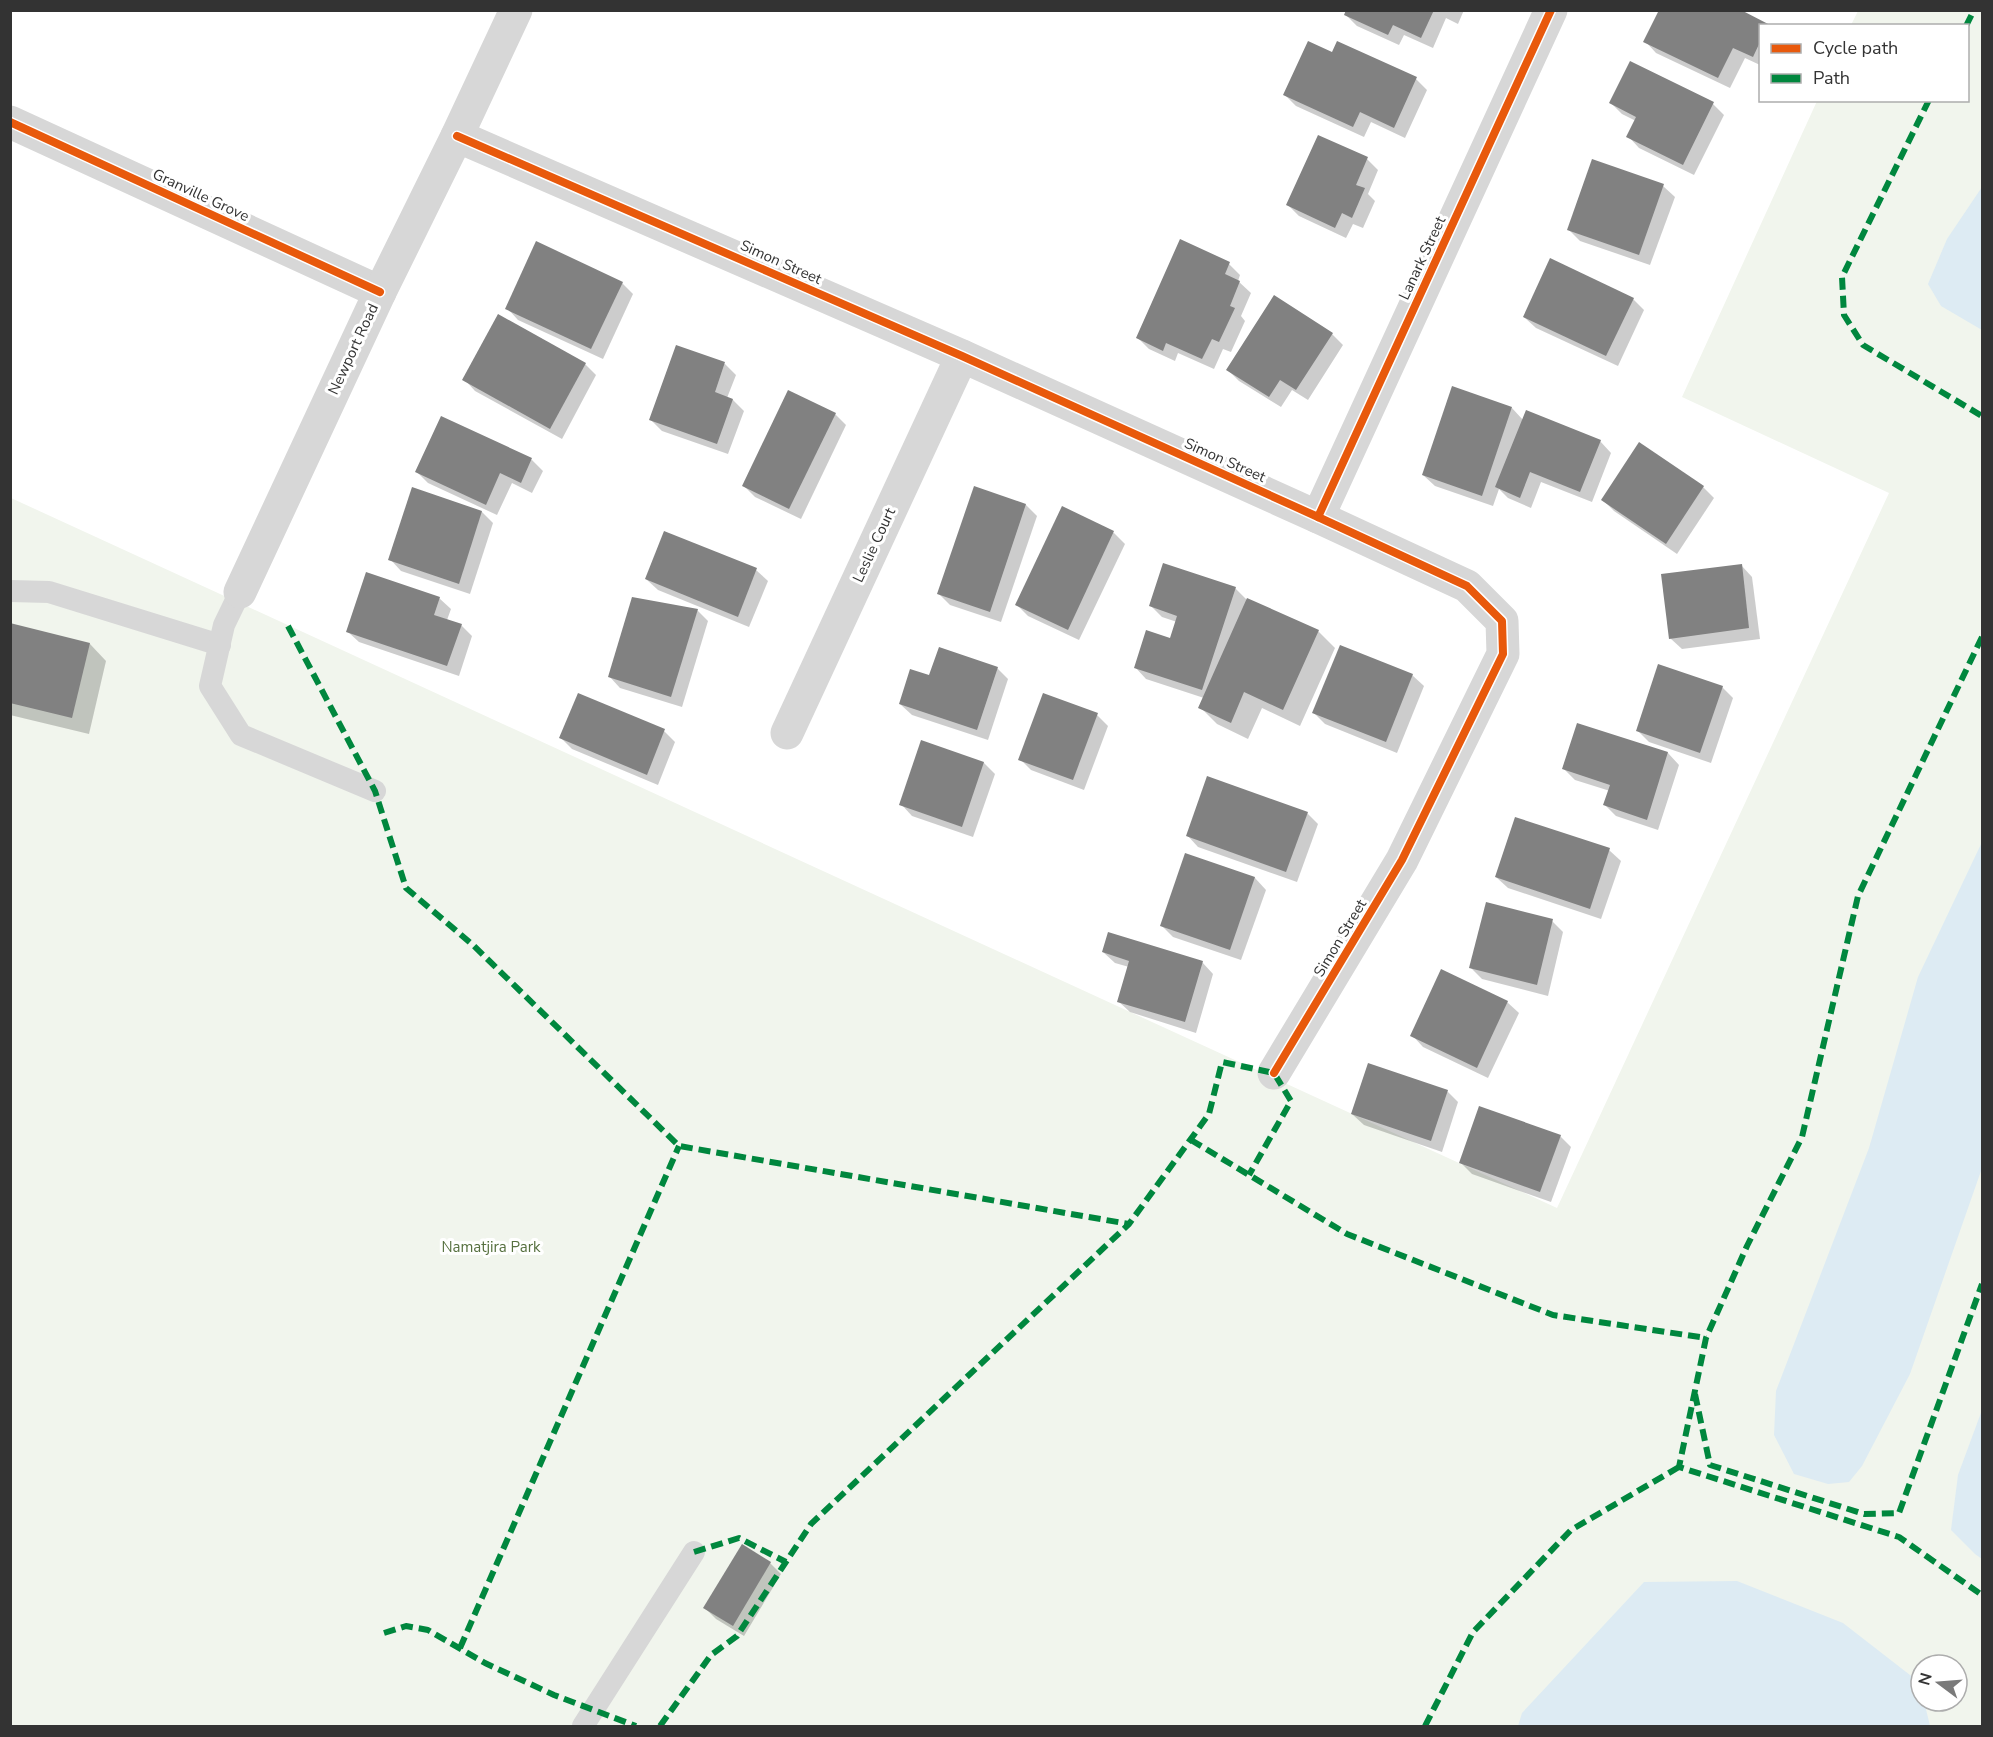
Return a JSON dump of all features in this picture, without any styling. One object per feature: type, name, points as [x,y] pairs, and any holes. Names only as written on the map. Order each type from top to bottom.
[{"type":"street","name":"Newport Road","points":[[240,592],[380,292],[516,10]]},
{"type":"street","name":"Lanark Street","points":[[1318,517],[1551,10]]},
{"type":"street","name":"Granville Grove","points":[[10,122],[380,292]]},
{"type":"street","name":"Simon Street","points":[[457,136],[962,356],[1467,586],[1502,621],[1503,654],[1402,860],[1274,1073]]},
{"type":"street","name":"Leslie Court","points":[[787,733],[962,356]]},
{"type":"lane","points":[[10,591],[49,592],[220,645]]},
{"type":"lane","points":[[240,592],[224,625],[210,686],[241,735],[375,791]]},
{"type":"lane","points":[[583,1726],[694,1552]]},
{"type":"green space","name":"Namatjira Park","points":[[1858,11],[1982,11],[1982,1726],[11,1726],[11,498],[1557,1208],[1889,493],[1682,397],[1817,102],[1969,102],[1969,24],[1852,24]]},
{"type":"shaded area","points":[[1982,187],[1982,330],[1941,306],[1928,284],[1947,239]]},
{"type":"shaded area","points":[[1982,842],[1982,1168],[1910,1374],[1862,1466],[1849,1482],[1828,1484],[1794,1474],[1774,1435],[1776,1391],[1869,1148],[1918,977]]},
{"type":"shaded area","points":[[1982,1410],[1982,1559],[1951,1530],[1958,1475]]},
{"type":"shaded area","points":[[1737,1581],[1843,1623],[1909,1674],[1909,1713],[1927,1713],[1930,1726],[1518,1726],[1522,1713],[1644,1582]]},
{"type":"building","points":[[1346,10],[1434,10],[1421,38],[1393,25],[1388,35],[1344,15]]},
{"type":"building","points":[[1659,10],[1741,10],[1768,24],[1759,24],[1759,44],[1753,57],[1733,48],[1718,78],[1643,42]]},
{"type":"building","points":[[1308,41],[1332,52],[1337,41],[1417,77],[1394,128],[1360,112],[1353,127],[1283,95]]},
{"type":"building","points":[[1630,61],[1714,102],[1683,165],[1626,137],[1636,117],[1609,103]]},
{"type":"building","points":[[1318,135],[1368,157],[1356,185],[1365,188],[1352,218],[1342,213],[1335,228],[1286,205]]},
{"type":"building","points":[[1592,159],[1664,184],[1639,255],[1567,230]]},
{"type":"building","points":[[1180,239],[1230,262],[1225,274],[1240,281],[1230,306],[1235,308],[1219,342],[1212,339],[1202,359],[1166,343],[1163,351],[1136,338]]},
{"type":"building","points":[[536,241],[623,282],[591,349],[505,309]]},
{"type":"building","points":[[1550,258],[1634,298],[1606,356],[1523,317]]},
{"type":"building","points":[[1274,295],[1333,333],[1296,390],[1280,380],[1269,397],[1226,370]]},
{"type":"building","points":[[498,314],[586,363],[550,429],[462,380]]},
{"type":"building","points":[[676,345],[725,362],[715,392],[733,399],[717,444],[649,420]]},
{"type":"building","points":[[1452,386],[1512,407],[1482,496],[1422,475]]},
{"type":"building","points":[[788,390],[836,413],[789,509],[742,486]]},
{"type":"building","points":[[1526,410],[1601,440],[1580,492],[1530,472],[1520,498],[1495,487]]},
{"type":"building","points":[[441,416],[532,458],[521,483],[500,473],[486,505],[415,472]]},
{"type":"building","points":[[1639,442],[1704,486],[1666,544],[1601,500]]},
{"type":"building","points":[[974,486],[1026,504],[990,612],[937,594]]},
{"type":"building","points":[[412,487],[482,511],[459,584],[388,560]]},
{"type":"building","points":[[1062,506],[1114,531],[1068,630],[1015,605]]},
{"type":"building","points":[[664,531],[757,568],[738,617],[645,579]]},
{"type":"building","points":[[1163,563],[1236,587],[1202,690],[1134,668],[1146,630],[1170,638],[1177,616],[1149,606]]},
{"type":"building","points":[[1742,564],[1749,628],[1669,639],[1661,574]]},
{"type":"building","points":[[366,572],[440,597],[434,615],[462,624],[447,666],[346,632]]},
{"type":"building","points":[[632,597],[698,609],[671,697],[608,677]]},
{"type":"building","points":[[1247,598],[1319,630],[1283,710],[1244,692],[1231,723],[1198,708]]},
{"type":"building","points":[[10,623],[90,643],[72,718],[10,703]]},
{"type":"building","points":[[1340,645],[1413,674],[1386,742],[1312,713]]},
{"type":"building","points":[[939,647],[998,667],[977,730],[899,704],[910,669],[929,675]]},
{"type":"building","points":[[1658,664],[1723,686],[1700,753],[1636,731]]},
{"type":"building","points":[[578,693],[665,729],[647,775],[559,738]]},
{"type":"building","points":[[1043,693],[1098,713],[1073,780],[1018,760]]},
{"type":"building","points":[[1577,723],[1668,752],[1647,820],[1603,805],[1610,785],[1562,769]]},
{"type":"building","points":[[921,740],[984,762],[962,827],[899,805]]},
{"type":"building","points":[[1207,776],[1308,812],[1286,872],[1186,836]]},
{"type":"building","points":[[1515,817],[1610,848],[1590,909],[1495,877]]},
{"type":"building","points":[[1185,853],[1255,877],[1230,950],[1160,926]]},
{"type":"building","points":[[1486,902],[1553,919],[1537,985],[1469,968]]},
{"type":"building","points":[[1108,932],[1203,961],[1185,1022],[1117,1002],[1129,961],[1102,952]]},
{"type":"building","points":[[1441,969],[1508,1001],[1477,1068],[1410,1036]]},
{"type":"building","points":[[1368,1063],[1448,1090],[1431,1141],[1351,1114]]},
{"type":"building","points":[[1479,1106],[1561,1135],[1540,1192],[1459,1163]]},
{"type":"building","points":[[742,1544],[771,1562],[733,1626],[703,1608]]},
{"type":"marked path","points":[[1967,24],[1974,10]]},
{"type":"marked path","points":[[1928,102],[1842,277],[1844,315],[1863,345],[1982,416]]},
{"type":"marked path","points":[[288,626],[375,791],[406,888],[473,945],[679,1146],[1129,1224]]},
{"type":"marked path","points":[[1982,637],[1858,896],[1802,1137],[1747,1246],[1706,1338],[1679,1467],[1899,1537],[1982,1595]]},
{"type":"marked path","points":[[660,1726],[711,1655],[737,1636],[811,1524],[1129,1224],[1209,1114],[1222,1062],[1274,1073],[1291,1101],[1249,1175]]},
{"type":"marked path","points":[[1191,1140],[1347,1234],[1553,1315],[1706,1338]]},
{"type":"marked path","points":[[460,1648],[679,1146]]},
{"type":"marked path","points":[[1695,1394],[1710,1465],[1864,1514],[1899,1513],[1982,1284]]},
{"type":"marked path","points":[[1425,1726],[1473,1632],[1571,1530],[1679,1467]]},
{"type":"marked path","points":[[694,1552],[739,1538],[786,1562]]},
{"type":"marked path","points":[[384,1633],[406,1626],[428,1630],[485,1663],[554,1695],[636,1726]]},
{"type":"cycle path","points":[[1318,517],[1551,10]]},
{"type":"cycle path","points":[[10,122],[380,292]]},
{"type":"cycle path","points":[[457,136],[962,356],[1467,586],[1502,621],[1503,654],[1402,860],[1274,1073]]}]
